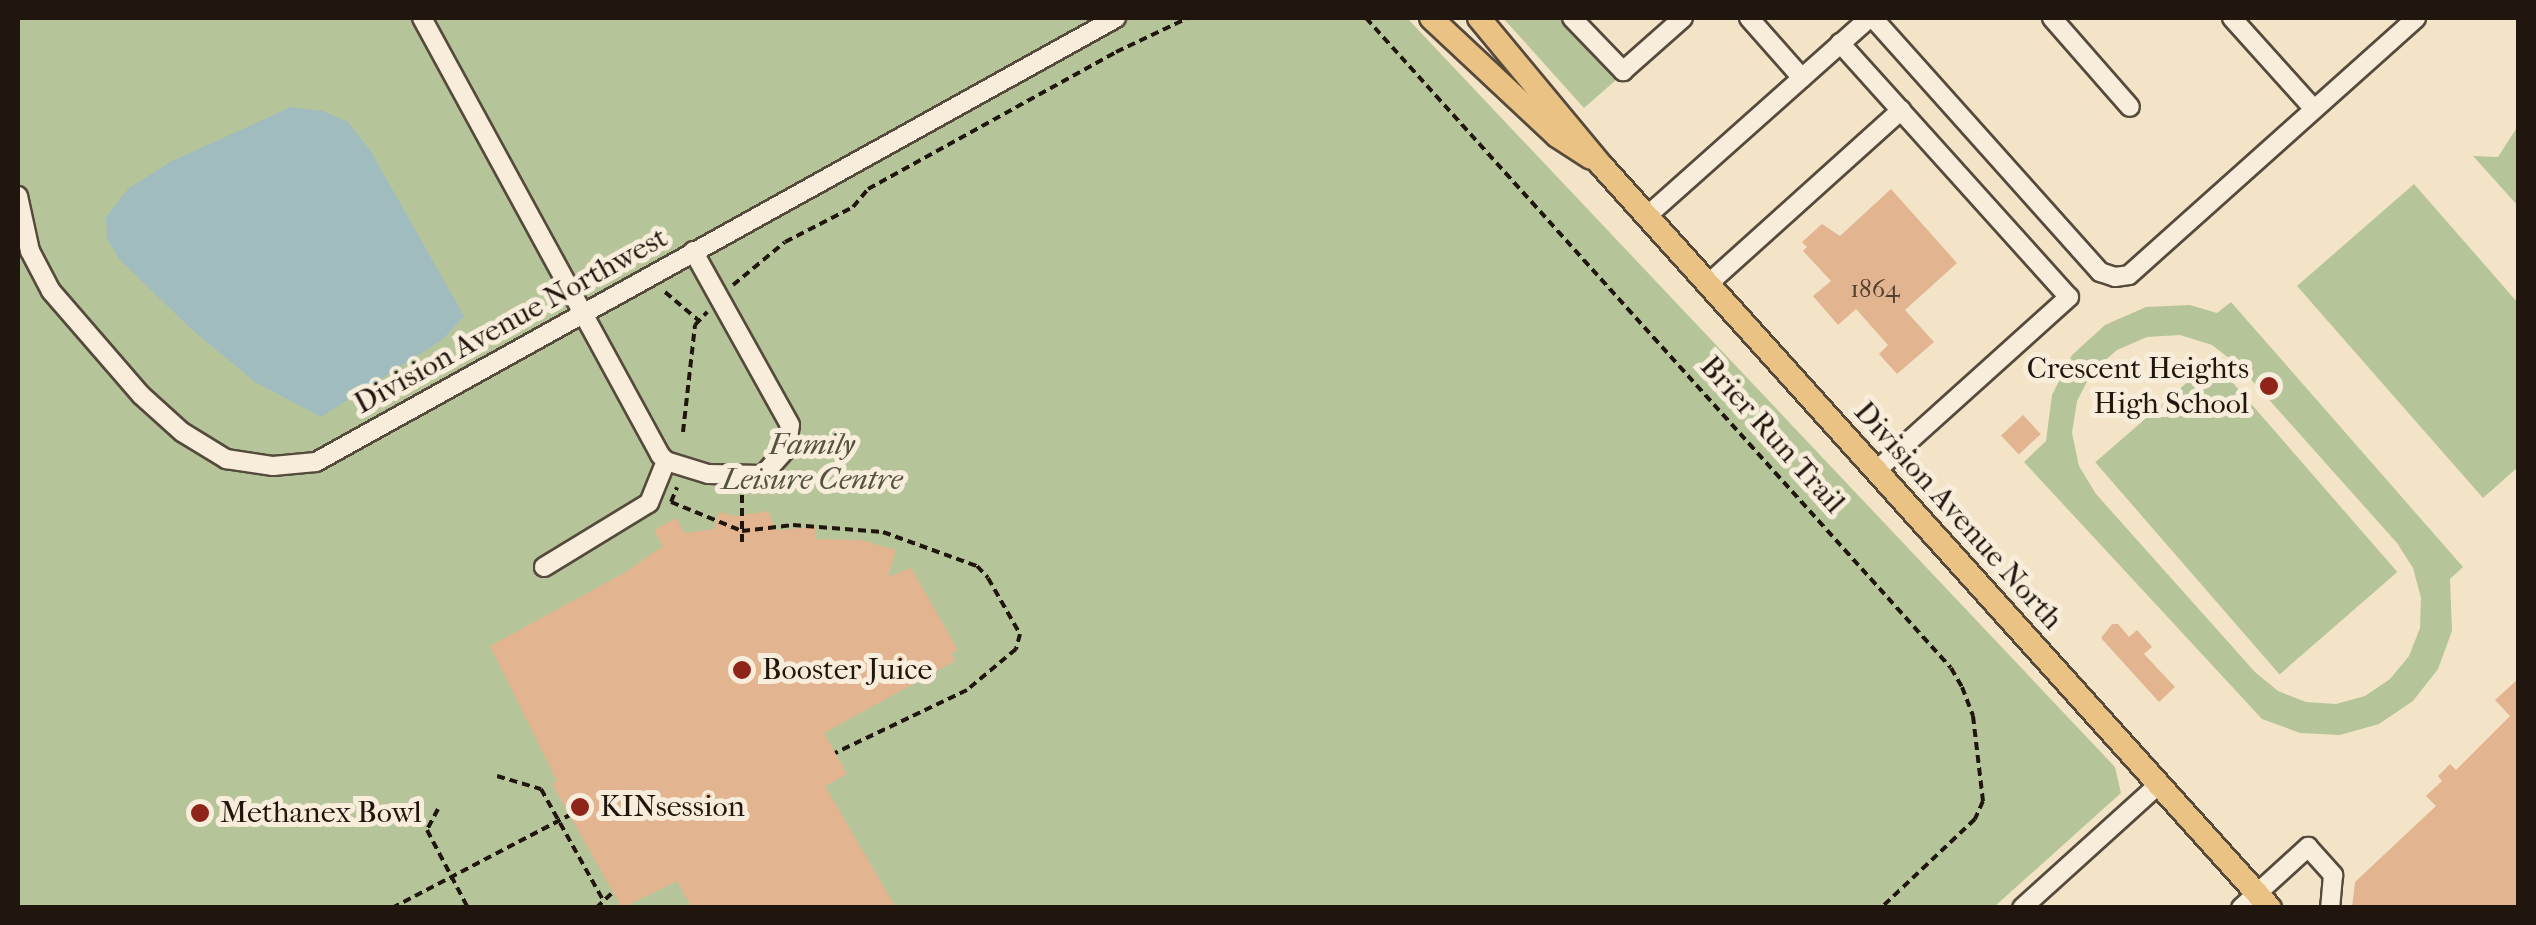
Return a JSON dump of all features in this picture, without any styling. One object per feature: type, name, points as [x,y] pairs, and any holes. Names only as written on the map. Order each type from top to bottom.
[{"type":"main road","name":"Division Avenue North","points":[[1431,18],[1557,136],[1602,166]]},
{"type":"main road","name":"Division Avenue North","points":[[1480,18],[1602,166],[2159,784],[2256,903]]},
{"type":"street","points":[[422,18],[666,462],[708,474],[763,475],[787,448],[790,425],[694,250]]},
{"type":"street","name":"Division Avenue Northwest","points":[[18,196],[30,251],[51,291],[141,395],[182,432],[226,459],[273,466],[316,462],[1116,18]]},
{"type":"street","points":[[1572,18],[1623,71],[1683,18]]},
{"type":"street","points":[[1748,18],[1802,78]]},
{"type":"street","points":[[1648,216],[1871,18],[2100,272],[2115,277],[2129,275],[2416,18]]},
{"type":"street","points":[[2052,18],[2130,106]]},
{"type":"street","points":[[2232,18],[2314,109]]},
{"type":"street","points":[[1840,43],[2068,297],[1876,470]]},
{"type":"street","points":[[1708,284],[1900,110]]},
{"type":"street","points":[[544,567],[649,503],[666,462]]},
{"type":"street","points":[[2022,908],[2159,784]]},
{"type":"street","points":[[2256,903],[2308,847],[2333,875],[2330,908]]},
{"type":"path","points":[[728,288],[785,242],[854,207],[868,189],[1116,52],[1188,18]]},
{"type":"path","name":"Brier Run Trail","points":[[1366,18],[1951,668],[1974,716],[1984,801],[1975,818],[1882,908]]},
{"type":"path","points":[[665,292],[698,320]]},
{"type":"path","points":[[683,432],[698,320],[711,309]]},
{"type":"path","points":[[742,477],[742,542]]},
{"type":"path","points":[[671,502],[742,531],[817,525],[898,536],[934,554],[977,566],[1020,634],[1016,649],[967,690],[835,752]]},
{"type":"path","points":[[497,776],[541,789],[603,900]]},
{"type":"path","points":[[438,810],[427,830],[468,908]]},
{"type":"path","points":[[392,908],[570,815]]},
{"type":"path","points":[[596,908],[613,892]]},
{"type":"green space","name":"Family Leisure Centre","points":[[18,18],[1407,18],[2115,767],[2121,793],[1994,907],[18,907]]},
{"type":"green space","points":[[1503,18],[1560,18],[1616,80],[1584,108]]},
{"type":"green space","points":[[2518,126],[2518,206],[2473,156],[2498,157]]},
{"type":"green space","points":[[2414,184],[2518,303],[2518,467],[2483,498],[2297,286]]},
{"type":"green space","points":[[2231,302],[2463,567],[2450,579],[2452,631],[2438,669],[2413,701],[2379,724],[2340,735],[2300,733],[2262,719],[2024,462],[2046,441],[2052,395],[2072,355],[2105,325],[2146,307],[2190,305],[2217,313]],"holes":[[[2180,335],[2212,345],[2238,365],[2397,543],[2413,568],[2421,598],[2420,628],[2409,656],[2390,679],[2365,696],[2336,704],[2306,702],[2278,691],[2255,672],[2096,494],[2079,466],[2072,433],[2077,401],[2092,372],[2117,350],[2147,337]]]},
{"type":"green space","points":[[2213,360],[2397,572],[2280,674],[2095,462]]},
{"type":"water","points":[[291,107],[323,111],[348,122],[370,150],[464,316],[442,340],[321,417],[255,382],[190,328],[120,260],[107,239],[106,217],[128,189],[170,162]]},
{"type":"building","points":[[1891,189],[1957,263],[1905,310],[1934,342],[1897,374],[1879,354],[1888,345],[1856,309],[1838,325],[1813,296],[1831,281],[1803,251],[1807,247],[1802,242],[1822,224],[1840,236]]},
{"type":"building","points":[[2023,415],[2041,434],[2019,454],[2001,435]]},
{"type":"building","points":[[768,511],[776,530],[815,527],[815,539],[861,540],[896,550],[888,577],[911,568],[958,650],[951,654],[955,661],[824,733],[847,774],[825,786],[896,908],[692,908],[677,881],[622,908],[552,784],[557,781],[490,646],[624,573],[663,546],[654,530],[676,518],[684,533],[714,529],[719,512],[736,516]]},
{"type":"building","points":[[2112,624],[2118,624],[2129,637],[2137,630],[2152,647],[2144,654],[2175,687],[2159,702],[2101,638]]},
{"type":"building","points":[[2518,679],[2518,908],[2352,908],[2355,882],[2436,806],[2426,796],[2442,781],[2438,776],[2450,764],[2456,770],[2510,716],[2495,700]]},
{"type":"place","name":"Crescent Heights High School","points":[[2269,386]]},
{"type":"place","name":"Booster Juice","points":[[742,670]]},
{"type":"place","name":"KINsession","points":[[580,807]]},
{"type":"place","name":"Methanex Bowl","points":[[200,813]]}]
